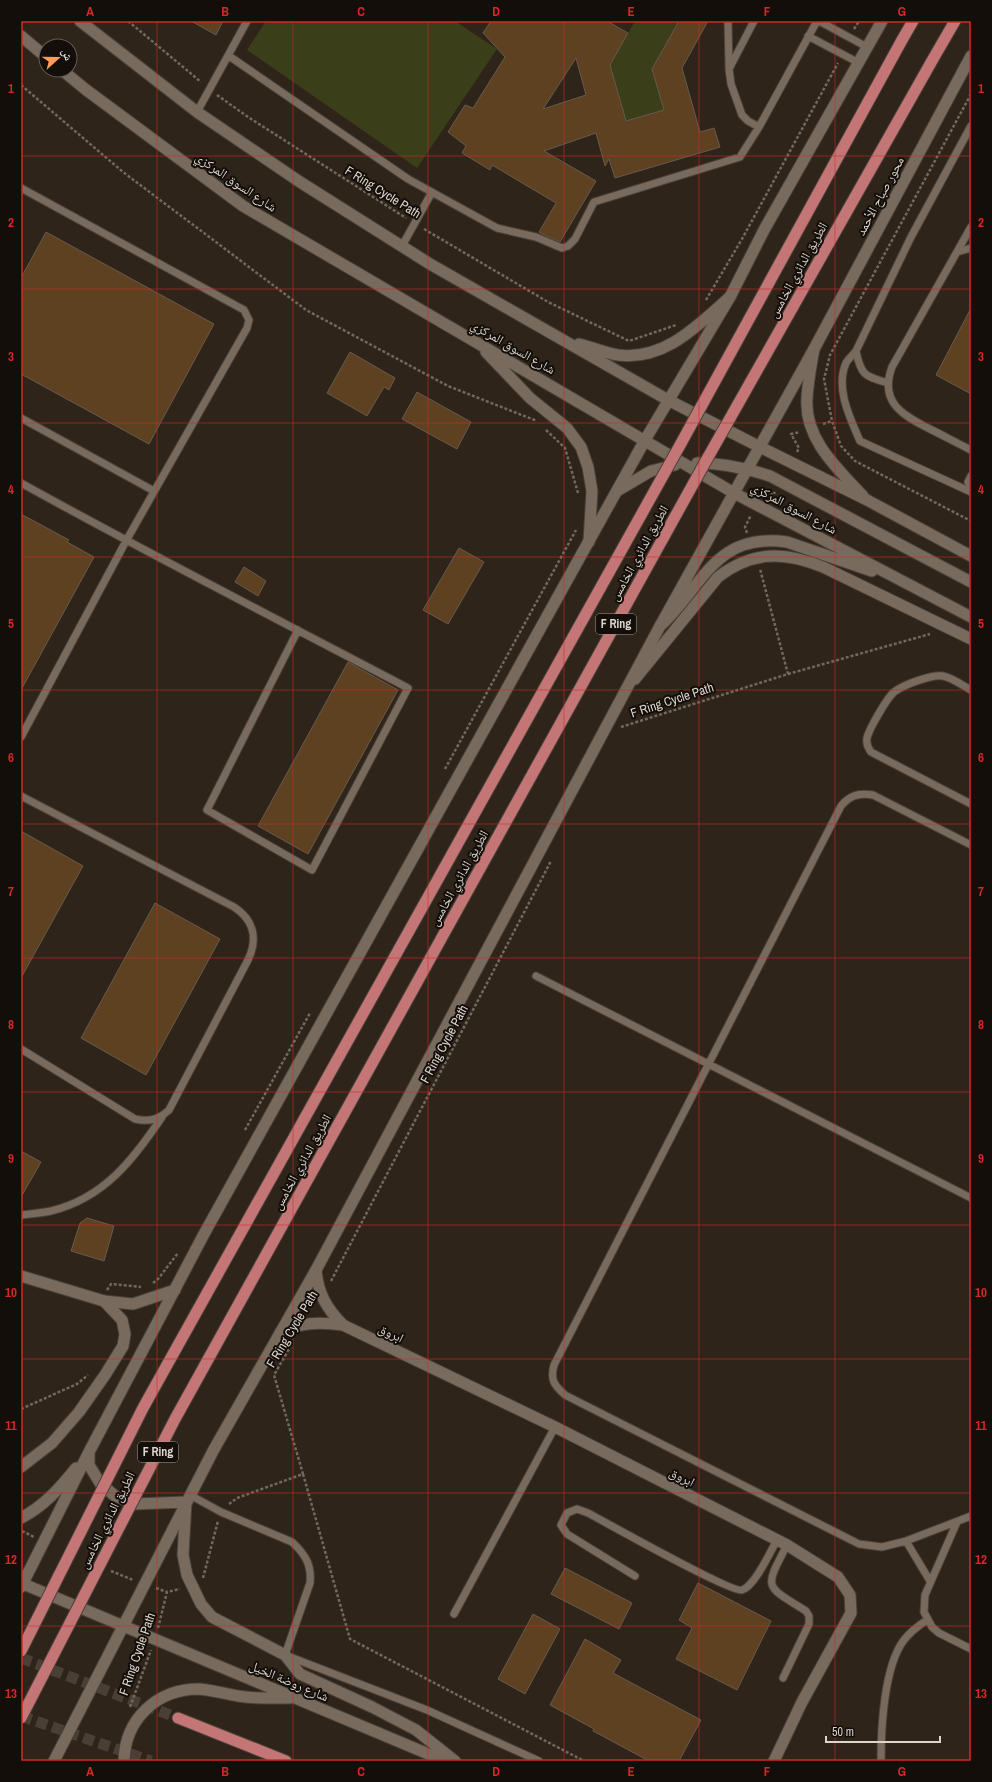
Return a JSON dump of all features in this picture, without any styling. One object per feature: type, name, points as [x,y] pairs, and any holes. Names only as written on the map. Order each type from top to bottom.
[{"type":"highway","name":"الطريق الدائري الخامس","points":[[21,1651],[147,1401],[679,447],[913,21]]},
{"type":"highway","name":"الطريق الدائري الخامس","points":[[21,1718],[175,1419],[699,473],[954,21]]},
{"type":"highway","points":[[178,1718],[286,1761]]},
{"type":"street","points":[[80,21],[197,112],[300,182],[402,246],[668,400],[760,448],[867,500],[971,556]]},
{"type":"street","points":[[22,1585],[89,1452],[175,1290],[371,932],[645,440],[730,297],[764,230],[882,21]]},
{"type":"street","points":[[21,36],[38,50]]},
{"type":"street","name":"محور صباح الأحمد","points":[[814,349],[971,56]]},
{"type":"street","name":"شارع السوق المركزي","points":[[72,78],[243,206],[734,493],[971,617]]},
{"type":"street","points":[[563,339],[618,354],[643,354],[665,348],[683,338],[730,297]]},
{"type":"street","points":[[478,343],[530,398],[567,428],[581,447],[588,467],[592,491],[589,542]]},
{"type":"street","points":[[814,349],[806,398],[808,419],[811,428],[828,457],[867,500]]},
{"type":"street","points":[[54,1761],[188,1498],[316,1270],[660,626],[814,349]]},
{"type":"street","points":[[617,491],[651,471],[683,463],[718,463],[748,468],[781,482],[971,582]]},
{"type":"street","points":[[660,626],[677,611],[708,569],[720,557],[750,544],[776,540],[787,542],[903,582]]},
{"type":"street","points":[[628,687],[718,577],[730,568],[757,557],[786,556],[810,561],[971,639]]},
{"type":"street","name":"ابروق","points":[[316,1270],[317,1285],[322,1299],[331,1313],[342,1325]]},
{"type":"street","points":[[21,1276],[104,1301],[133,1304],[175,1290]]},
{"type":"street","points":[[21,1467],[52,1443],[79,1412],[105,1376],[123,1346],[125,1334],[122,1320],[104,1301]]},
{"type":"street","name":"ابروق","points":[[280,1333],[290,1327],[304,1324],[323,1322],[342,1325],[555,1427],[777,1540],[838,1577],[850,1595],[851,1613],[802,1702],[782,1741],[774,1761]]},
{"type":"street","points":[[89,1452],[89,1465],[100,1483],[115,1496],[135,1504],[188,1498]]},
{"type":"street","points":[[21,1518],[32,1512],[59,1490],[89,1452]]},
{"type":"street","points":[[188,1498],[183,1555],[187,1575],[201,1604],[212,1617],[285,1655],[300,1674],[372,1707],[416,1730],[455,1761]]},
{"type":"street","name":"شارع روضة الخيل","points":[[22,1585],[445,1761]]},
{"type":"street","points":[[124,1761],[124,1747],[130,1730],[139,1716],[152,1704],[168,1695],[185,1690],[200,1689],[255,1698],[294,1698]]},
{"type":"lane","points":[[197,112],[247,21]]},
{"type":"lane","points":[[728,21],[730,84],[742,115],[748,121],[759,127]]},
{"type":"lane","points":[[729,69],[754,21]]},
{"type":"lane","points":[[229,56],[408,179],[497,228],[536,237],[562,248],[568,246],[575,239],[594,202],[740,157],[759,127],[808,36],[818,21],[867,48]]},
{"type":"lane","points":[[808,36],[858,63]]},
{"type":"lane","points":[[971,126],[911,237],[856,351],[846,362],[842,378],[847,409],[860,441],[971,492]]},
{"type":"lane","points":[[21,188],[244,310],[248,316],[247,328],[154,490],[21,737]]},
{"type":"lane","points":[[402,246],[432,192]]},
{"type":"lane","points":[[971,227],[892,367],[888,383],[892,400],[902,414],[971,450]]},
{"type":"lane","points":[[957,252],[971,248]]},
{"type":"lane","points":[[856,351],[859,365],[866,376],[888,383]]},
{"type":"lane","points":[[21,418],[154,490]]},
{"type":"lane","points":[[971,476],[968,482],[971,488]]},
{"type":"lane","points":[[21,483],[126,541],[181,568],[408,688],[312,870],[207,810],[298,630]]},
{"type":"lane","points":[[971,690],[943,676],[933,677],[909,684],[893,693],[885,702],[867,738],[867,746],[871,752],[971,804]]},
{"type":"lane","points":[[971,845],[873,795],[860,794],[847,799],[838,813],[554,1365],[552,1379],[555,1386],[565,1395],[840,1536],[870,1546],[882,1547],[906,1541],[971,1516]]},
{"type":"lane","points":[[21,796],[234,907],[242,913],[251,925],[254,940],[253,950],[169,1110],[154,1120],[136,1119],[21,1049]]},
{"type":"lane","points":[[536,976],[971,1198]]},
{"type":"lane","points":[[21,1215],[51,1211],[76,1202],[100,1190],[141,1148],[162,1116]]},
{"type":"lane","points":[[454,1614],[555,1427]]},
{"type":"lane","points":[[188,1498],[292,1542],[301,1550],[309,1563],[310,1583],[285,1655],[427,1710],[539,1761]]},
{"type":"lane","points":[[635,1576],[567,1534],[561,1525],[567,1513],[577,1510],[588,1513],[715,1580],[738,1590],[743,1590],[754,1579],[777,1540]]},
{"type":"lane","points":[[957,1522],[924,1595],[923,1603],[927,1620],[939,1633],[971,1649]]},
{"type":"lane","points":[[906,1541],[930,1581]]},
{"type":"lane","points":[[783,1678],[809,1624],[809,1616],[806,1611],[775,1591],[771,1585],[771,1577],[787,1546]]},
{"type":"lane","points":[[881,1761],[884,1716],[890,1669],[903,1641],[916,1627],[927,1620]]},
{"type":"path","name":"F Ring Cycle Path","points":[[128,21],[210,90],[248,118],[415,223],[554,306],[629,341],[682,322]]},
{"type":"path","points":[[850,38],[858,21]]},
{"type":"path","points":[[704,304],[742,239],[842,54]]},
{"type":"path","points":[[971,94],[830,355],[824,379],[832,421],[841,446],[855,461],[971,521]]},
{"type":"path","points":[[791,463],[799,448],[791,434],[832,421]]},
{"type":"path","points":[[750,544],[745,527],[756,504],[764,490],[773,495],[781,482]]},
{"type":"path","points":[[757,557],[788,674]]},
{"type":"path","name":"F Ring Cycle Path","points":[[618,733],[622,726],[788,674],[934,633]]},
{"type":"path","name":"F Ring Cycle Path","points":[[322,1299],[551,861]]},
{"type":"path","name":"F Ring Cycle Path","points":[[304,1324],[274,1374],[350,1639],[584,1761]]},
{"type":"path","points":[[21,1409],[77,1384],[91,1373]]},
{"type":"path","points":[[192,1587],[202,1581],[221,1512],[237,1498],[303,1474]]},
{"type":"path","name":"F Ring Cycle Path","points":[[128,1711],[156,1640],[167,1592],[192,1587]]},
{"type":"green space","points":[[266,21],[455,21],[497,49],[417,168],[247,50]]},
{"type":"green space","points":[[635,21],[678,22],[652,69],[664,110],[626,121],[610,65]]},
{"type":"building","points":[[191,21],[223,21],[216,35]]},
{"type":"building","points":[[491,21],[607,21],[628,33],[610,65],[626,121],[664,110],[652,69],[679,21],[708,21],[682,68],[700,132],[714,128],[720,147],[615,178],[609,159],[605,166],[596,133],[544,151],[596,181],[560,242],[542,234],[539,232],[556,203],[492,165],[490,170],[462,153],[466,146],[448,132],[465,105],[473,108],[505,57],[483,33]],"holes":[[[576,58],[586,95],[543,109]]]},
{"type":"building","points":[[46,232],[214,324],[149,444],[21,374],[21,278]]},
{"type":"building","points":[[971,308],[971,394],[936,375]]},
{"type":"building","points":[[350,352],[395,378],[389,390],[384,387],[367,416],[327,393]]},
{"type":"building","points":[[417,392],[471,422],[457,449],[402,419]]},
{"type":"building","points":[[21,514],[69,540],[67,542],[94,557],[21,690]]},
{"type":"building","points":[[459,548],[484,562],[448,624],[423,610]]},
{"type":"building","points":[[244,567],[266,581],[258,596],[235,582]]},
{"type":"building","points":[[348,662],[398,690],[308,854],[258,826]]},
{"type":"building","points":[[21,831],[83,866],[21,978]]},
{"type":"building","points":[[155,903],[220,939],[146,1075],[81,1038]]},
{"type":"building","points":[[21,1151],[41,1162],[21,1197]]},
{"type":"building","points":[[87,1218],[114,1226],[104,1261],[71,1251],[80,1223]]},
{"type":"building","points":[[565,1568],[632,1603],[619,1629],[551,1594]]},
{"type":"building","points":[[698,1583],[771,1621],[737,1690],[676,1659],[692,1628],[679,1620]]},
{"type":"building","points":[[533,1614],[560,1629],[525,1694],[498,1679]]},
{"type":"building","points":[[585,1639],[621,1660],[613,1673],[701,1720],[679,1761],[649,1761],[593,1731],[594,1729],[550,1705]]},
{"type":"tunnel","points":[[21,1658],[178,1718]]},
{"type":"tunnel","points":[[21,1716],[151,1761]]}]
